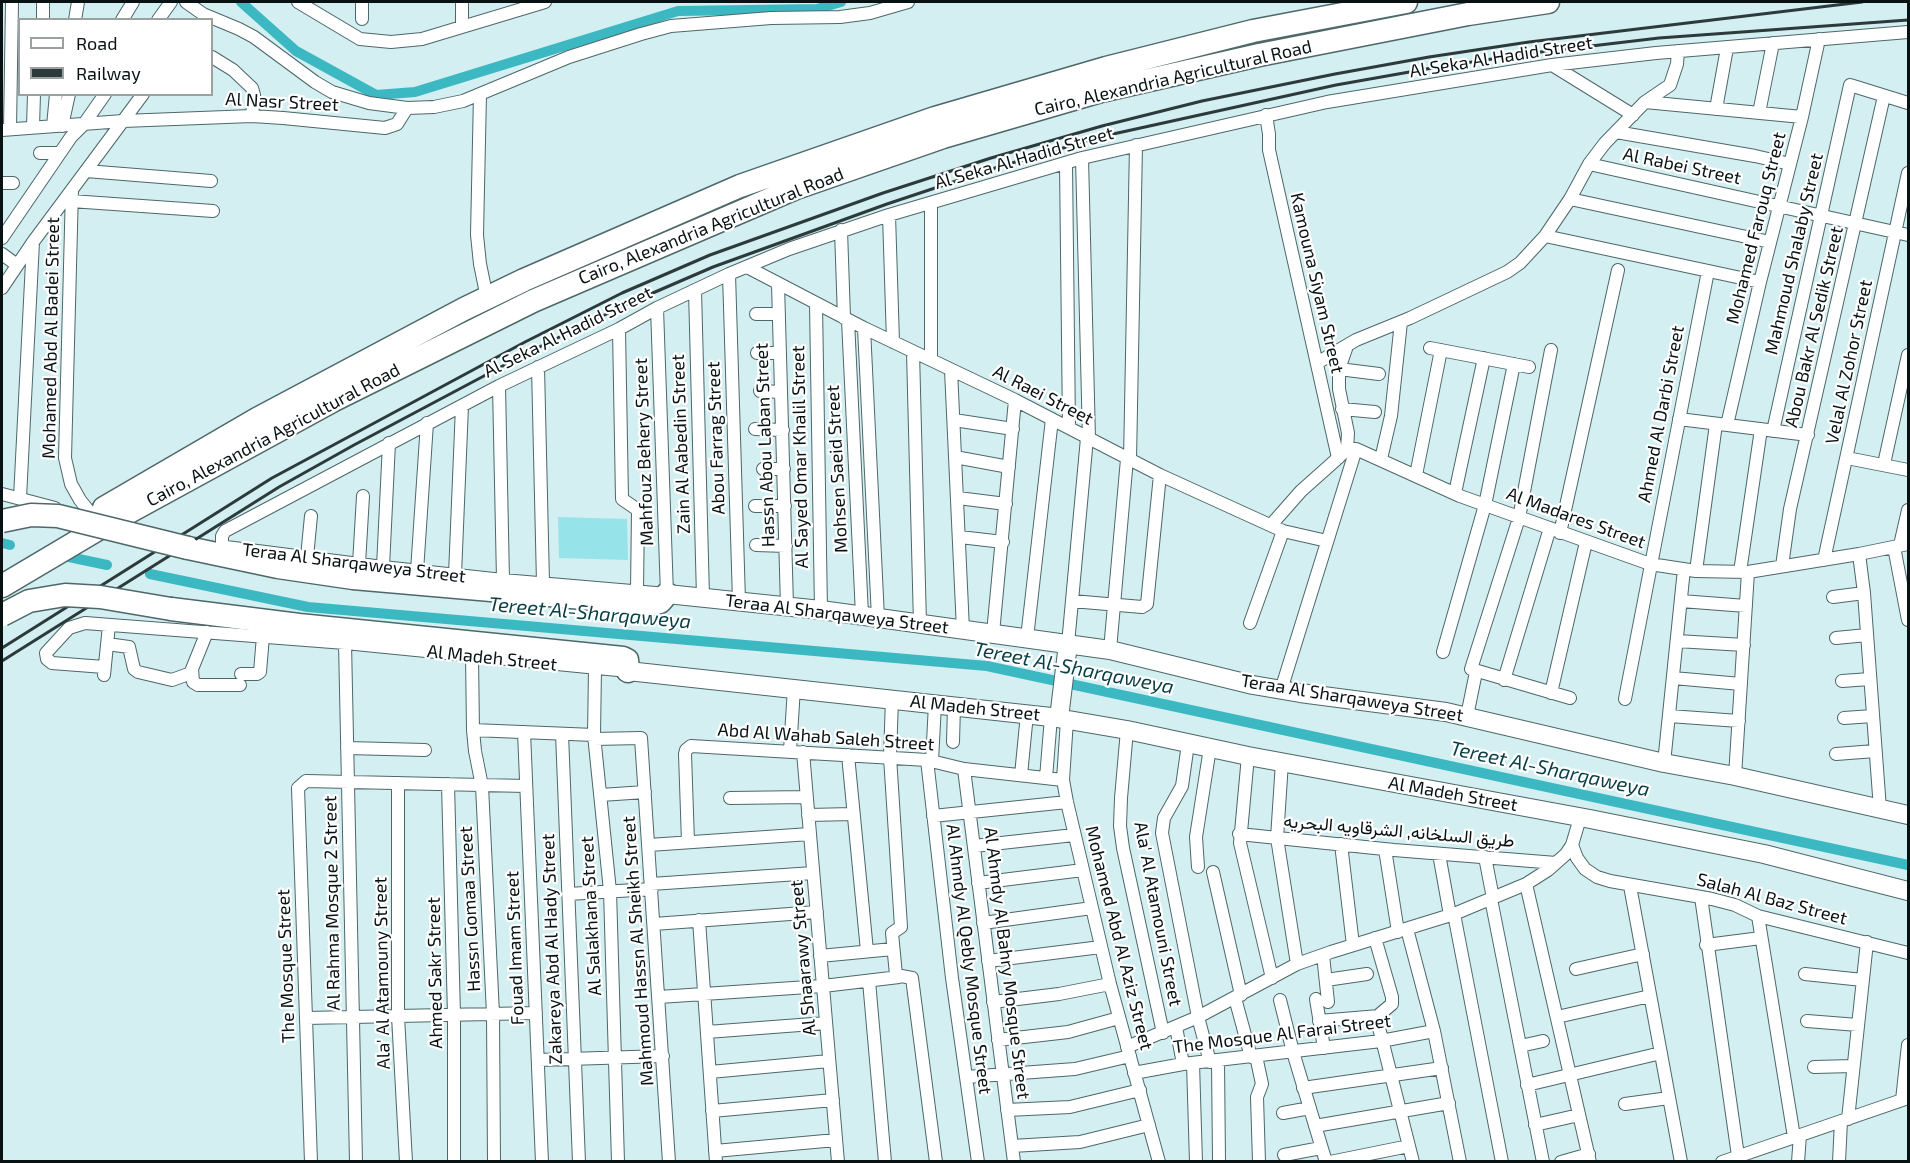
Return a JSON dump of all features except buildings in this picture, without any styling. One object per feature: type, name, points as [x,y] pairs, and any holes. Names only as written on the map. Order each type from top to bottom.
[{"type":"highway","name":"Cairo, Alexandria Agricultural Road","points":[[2,570],[257,419],[486,298],[740,186],[935,118],[1106,68],[1254,31],[1406,2]]},
{"type":"highway","name":"Cairo, Alexandria Agricultural Road","points":[[2,586],[105,525],[334,400],[533,301],[796,188],[943,137],[1101,91],[1270,53],[1468,14],[1548,2]]},
{"type":"highway","points":[[2,521],[31,515],[58,516],[188,548],[278,567],[353,578],[652,604],[660,602],[667,594]]},
{"type":"highway","points":[[2,615],[29,602],[65,595],[100,597],[171,609],[318,627],[617,657],[627,660],[628,671]]},
{"type":"main road","name":"Teraa Al Sharqaweya Street","points":[[667,594],[821,610],[993,633],[1027,638],[1067,649],[1110,650],[1281,690],[1425,708],[1467,716],[1664,763],[1735,776],[1908,815]]},
{"type":"main road","points":[[1060,714],[1067,649]]},
{"type":"main road","name":"Al Madeh Street","points":[[628,671],[1028,714],[1060,714],[1248,756],[1764,854],[1908,891]]},
{"type":"street","points":[[6,129],[11,71],[12,2]]},
{"type":"street","points":[[43,2],[43,18]]},
{"type":"street","points":[[75,18],[78,2]]},
{"type":"street","points":[[159,18],[171,2]]},
{"type":"street","points":[[186,2],[201,17]]},
{"type":"street","points":[[298,2],[347,33],[374,42],[422,39],[462,26],[505,7],[545,2]]},
{"type":"street","points":[[362,2],[362,20]]},
{"type":"street","points":[[462,2],[462,26]]},
{"type":"street","points":[[213,21],[246,33],[332,92],[369,103],[407,108],[434,107],[463,101],[569,57],[671,26],[771,18],[840,17],[870,13],[908,2]]},
{"type":"street","name":"Al Seka Al Hadid Street","points":[[222,541],[225,531],[427,423],[695,290],[789,249],[889,215],[1082,158],[1327,102],[1552,65],[1678,51],[1908,32]]},
{"type":"street","name":"Mohamed Farouq Street","points":[[1664,763],[1681,601],[1722,425],[1803,117],[1819,39]]},
{"type":"street","points":[[1759,113],[1773,43]]},
{"type":"street","points":[[1716,109],[1727,48]]},
{"type":"street","points":[[1317,363],[1373,332],[1401,322],[1507,272],[1533,251],[1570,199],[1589,164],[1605,143],[1645,102],[1670,85],[1677,64],[1678,51]]},
{"type":"street","points":[[213,58],[233,70],[252,88],[254,95],[252,116]]},
{"type":"street","points":[[1552,65],[1633,115]]},
{"type":"street","name":"Mahmoud Shalaby Street","points":[[1735,776],[1746,606],[1744,572],[1767,430],[1821,215],[1850,86],[1884,96]]},
{"type":"street","points":[[480,94],[477,235],[486,298]]},
{"type":"street","points":[[33,128],[34,96]]},
{"type":"street","points":[[56,96],[58,126]]},
{"type":"street","points":[[58,126],[68,96]]},
{"type":"street","points":[[2,238],[71,137],[84,124],[104,96]]},
{"type":"street","points":[[2,288],[33,242],[71,196],[86,171],[142,96]]},
{"type":"street","points":[[1884,96],[1908,103]]},
{"type":"street","name":"Abou Bakr Al Sedik Street","points":[[1782,566],[1790,509],[1884,96]]},
{"type":"street","points":[[1645,102],[1803,117]]},
{"type":"street","name":"Al Nasr Street","points":[[6,129],[123,121],[252,116],[385,128],[397,124],[407,108]]},
{"type":"street","name":"Kamouna Siyam Street","points":[[1266,115],[1269,150],[1317,363],[1347,452]]},
{"type":"street","points":[[1616,132],[1746,154],[1790,164]]},
{"type":"street","points":[[1110,650],[1128,459],[1136,145]]},
{"type":"street","points":[[40,153],[60,153]]},
{"type":"street","points":[[1067,649],[1088,439],[1082,158]]},
{"type":"street","points":[[1066,163],[1069,428]]},
{"type":"street","name":"Al Rabei Street","points":[[1589,164],[1908,235]]},
{"type":"street","points":[[86,171],[211,182]]},
{"type":"street","name":"Velal Al Zohor Street","points":[[1824,560],[1908,173]]},
{"type":"street","points":[[71,196],[213,211]]},
{"type":"street","name":"Mohamed Abd Al Badei Street","points":[[71,196],[65,458],[71,484],[90,516]]},
{"type":"street","points":[[1570,199],[1770,242]]},
{"type":"street","points":[[931,203],[931,360]]},
{"type":"street","points":[[889,215],[893,342]]},
{"type":"street","name":"Mohsen Saeid Street","points":[[842,230],[846,319],[870,617]]},
{"type":"street","points":[[1545,236],[1760,282]]},
{"type":"street","points":[[20,498],[33,242]]},
{"type":"street","points":[[2,254],[17,265]]},
{"type":"street","name":"Al Raei Street","points":[[747,267],[816,304],[1015,400],[1160,475],[1277,528],[1327,542]]},
{"type":"street","points":[[1504,680],[1555,530],[1618,270]]},
{"type":"street","name":"Ahmed Al Darbi Street","points":[[1625,699],[1708,271]]},
{"type":"street","name":"Abou Farrag Street","points":[[729,274],[739,601]]},
{"type":"street","name":"Hassn Abou Laban Street","points":[[778,284],[787,606]]},
{"type":"street","name":"Zain Al Aabedin Street","points":[[695,290],[703,597]]},
{"type":"street","name":"Al Sayed Omar Khalil Street","points":[[816,304],[821,610]]},
{"type":"street","name":"Mahfouz Behery Street","points":[[657,309],[667,594]]},
{"type":"street","points":[[756,314],[779,314]]},
{"type":"street","points":[[1382,459],[1391,416],[1401,322]]},
{"type":"street","points":[[864,328],[870,617]]},
{"type":"street","points":[[619,329],[622,499],[638,510],[637,591]]},
{"type":"street","points":[[1281,690],[1327,542],[1347,452],[1348,434],[1339,389],[1340,369],[1347,346]]},
{"type":"street","points":[[1416,475],[1436,349],[1529,367]]},
{"type":"street","points":[[1467,716],[1473,670],[1519,518],[1551,350]]},
{"type":"street","points":[[913,352],[920,624]]},
{"type":"street","points":[[757,353],[780,353]]},
{"type":"street","points":[[1884,464],[1908,355]]},
{"type":"street","points":[[1455,493],[1484,358]]},
{"type":"street","points":[[1443,652],[1485,505],[1514,364]]},
{"type":"street","points":[[538,367],[543,583]]},
{"type":"street","points":[[1340,369],[1379,374]]},
{"type":"street","points":[[951,370],[963,630]]},
{"type":"street","points":[[499,386],[503,580]]},
{"type":"street","points":[[760,391],[781,392]]},
{"type":"street","points":[[993,633],[1015,400]]},
{"type":"street","points":[[455,574],[462,406]]},
{"type":"street","points":[[1342,409],[1376,412]]},
{"type":"street","points":[[1027,638],[1052,419]]},
{"type":"street","points":[[1679,419],[1808,435]]},
{"type":"street","points":[[954,420],[1013,429]]},
{"type":"street","points":[[417,571],[427,423]]},
{"type":"street","points":[[755,429],[783,430]]},
{"type":"street","points":[[383,567],[390,443]]},
{"type":"street","points":[[1250,623],[1277,528],[1301,491],[1347,452]]},
{"type":"street","name":"Al Madares Street","points":[[1347,452],[1382,459],[1485,505],[1650,564],[1690,570],[1744,572],[1859,555],[1901,545]]},
{"type":"street","points":[[955,457],[1009,467]]},
{"type":"street","points":[[1847,458],[1908,470]]},
{"type":"street","points":[[763,469],[784,469]]},
{"type":"street","points":[[1072,601],[1142,607],[1148,601],[1160,475]]},
{"type":"street","points":[[2,494],[90,516]]},
{"type":"street","points":[[359,564],[363,496]]},
{"type":"street","points":[[958,498],[1006,504]]},
{"type":"street","points":[[755,506],[785,506]]},
{"type":"street","points":[[1908,510],[1901,545],[1908,620]]},
{"type":"street","points":[[307,557],[311,516]]},
{"type":"street","points":[[960,537],[1003,543]]},
{"type":"street","name":"Teraa Al Sharqaweya Street","points":[[222,541],[226,547],[383,567],[667,594]]},
{"type":"street","points":[[1551,693],[1586,542]]},
{"type":"street","points":[[756,545],[786,546]]},
{"type":"street","points":[[1859,555],[1864,593],[1880,809]]},
{"type":"street","points":[[1833,597],[1864,593]]},
{"type":"street","points":[[1681,601],[1746,606]]},
{"type":"street","name":"Al Madeh Street","points":[[107,644],[104,671],[52,663],[47,659],[47,650],[73,626],[85,623],[345,643],[628,671]]},
{"type":"street","points":[[109,625],[107,644],[129,647],[134,669],[138,672],[172,680],[191,673]]},
{"type":"street","points":[[207,632],[191,673],[196,685],[241,679],[261,672],[264,636]]},
{"type":"street","points":[[1836,638],[1867,634]]},
{"type":"street","points":[[1677,640],[1743,645]]},
{"type":"street","name":"Al Rahma Mosque 2 Street","points":[[345,643],[356,1161]]},
{"type":"street","name":"Hassn Gomaa Street","points":[[472,656],[474,751],[482,786],[493,1014],[494,1161]]},
{"type":"street","name":"Al Salakhana Street","points":[[595,669],[594,737],[610,891],[618,1161]]},
{"type":"street","points":[[1473,670],[1570,698]]},
{"type":"street","points":[[1673,678],[1741,684]]},
{"type":"street","points":[[1842,681],[1870,679]]},
{"type":"street","name":"Al Shaarawy Street","points":[[794,688],[797,752],[807,797],[838,1161]]},
{"type":"street","points":[[892,699],[890,757],[902,927],[892,932],[896,975],[899,977]]},
{"type":"street","name":"Al Ahmdy Al Qebly Mosque Street","points":[[935,704],[929,761],[933,816],[978,1161]]},
{"type":"street","points":[[952,742],[954,706]]},
{"type":"street","points":[[1021,775],[1028,714]]},
{"type":"street","points":[[1046,778],[1060,714]]},
{"type":"street","name":"Mohamed Abd Al Aziz Street","points":[[1060,714],[1063,780],[1074,835],[1110,984],[1159,1161]]},
{"type":"street","points":[[1669,716],[1738,721]]},
{"type":"street","points":[[1844,717],[1873,716]]},
{"type":"street","points":[[473,730],[594,737]]},
{"type":"street","name":"Ala' Al Atamouni Street","points":[[1127,730],[1120,826],[1163,1033]]},
{"type":"street","name":"Fouad Imam Street","points":[[524,732],[542,1161]]},
{"type":"street","name":"Zakareya Abd Al Hady Street","points":[[562,734],[579,1161]]},
{"type":"street","name":"Mahmoud Hassn Al Sheikh Street","points":[[594,737],[641,738],[669,1161]]},
{"type":"street","points":[[1188,744],[1182,786],[1164,818],[1162,833],[1198,1017],[1214,1061],[1218,1161]]},
{"type":"street","name":"Abd Al Wahab Saleh Street","points":[[688,843],[685,754],[688,748],[694,745],[890,757],[929,761],[963,769],[1063,780]]},
{"type":"street","points":[[347,748],[425,750]]},
{"type":"street","points":[[1198,867],[1196,837],[1210,748]]},
{"type":"street","points":[[1836,754],[1875,752]]},
{"type":"street","points":[[848,755],[867,951]]},
{"type":"street","points":[[1248,756],[1239,834],[1272,978]]},
{"type":"street","points":[[1282,762],[1277,838],[1297,964]]},
{"type":"street","name":"Al Ahmdy Al Bahry Mosque Street","points":[[963,769],[1014,1161]]},
{"type":"street","name":"The Mosque Street","points":[[311,1161],[297,792],[303,783],[348,783]]},
{"type":"street","points":[[348,783],[526,786]]},
{"type":"street","name":"Ala' Al Atamouny Street","points":[[398,783],[398,1016],[406,1161]]},
{"type":"street","name":"Ahmed Sakr Street","points":[[448,784],[454,1015],[454,1161]]},
{"type":"street","points":[[601,795],[645,792]]},
{"type":"street","points":[[730,798],[807,797]]},
{"type":"street","points":[[933,816],[1067,802]]},
{"type":"street","points":[[808,815],[854,814]]},
{"type":"street","points":[[966,1077],[1075,1069],[1129,1051],[1238,997],[1297,964],[1452,914],[1526,884],[1566,854],[1572,844],[1580,818]]},
{"type":"street","points":[[649,845],[810,834]]},
{"type":"street","name":"طريق السلخانه, الشرقاويه البحريه","points":[[1239,834],[1557,863]]},
{"type":"street","points":[[974,846],[1074,835]]},
{"type":"street","points":[[1341,844],[1353,945]]},
{"type":"street","name":"Salah Al Baz Street","points":[[1572,844],[1577,858],[1585,869],[1597,877],[1630,886],[1724,902],[1758,916],[1908,953]]},
{"type":"street","points":[[1385,849],[1402,931],[1434,1031],[1460,1161]]},
{"type":"street","points":[[1439,854],[1502,1161]]},
{"type":"street","points":[[1485,857],[1543,1161]]},
{"type":"street","points":[[978,883],[1083,870]]},
{"type":"street","points":[[1212,872],[1238,997],[1262,1084],[1257,1097],[1259,1161]]},
{"type":"street","points":[[568,894],[813,873]]},
{"type":"street","points":[[1526,884],[1589,1158],[1561,1161]]},
{"type":"street","points":[[1630,886],[1681,1161]]},
{"type":"street","points":[[1701,897],[1706,945],[1738,1156]]},
{"type":"street","points":[[983,923],[1092,908]]},
{"type":"street","points":[[654,924],[817,912]]},
{"type":"street","points":[[1758,916],[1797,1136],[1798,1161]]},
{"type":"street","points":[[699,920],[716,1156],[836,1140]]},
{"type":"street","points":[[1375,938],[1392,997],[1392,1004],[1377,1020],[1413,1161]]},
{"type":"street","points":[[1706,945],[1761,938]]},
{"type":"street","points":[[1839,1161],[1854,1066],[1867,942]]},
{"type":"street","points":[[988,961],[1101,947]]},
{"type":"street","points":[[820,956],[893,949]]},
{"type":"street","points":[[1576,969],[1643,954]]},
{"type":"street","points":[[1323,955],[1326,980],[1319,1021],[1324,1048]]},
{"type":"street","points":[[1326,980],[1368,974]]},
{"type":"street","points":[[1805,974],[1863,980]]},
{"type":"street","points":[[659,998],[823,986],[899,977],[912,978],[936,1161]]},
{"type":"street","points":[[869,981],[885,1161]]},
{"type":"street","points":[[993,1002],[1059,994],[1110,984]]},
{"type":"street","points":[[1557,1017],[1650,996]]},
{"type":"street","points":[[1280,1000],[1303,1088],[1321,1148],[1328,1161],[1360,1159],[1409,1146]]},
{"type":"street","points":[[306,1018],[536,1013]]},
{"type":"street","points":[[1319,1021],[1379,1016]]},
{"type":"street","points":[[998,1040],[1068,1032],[1119,1018]]},
{"type":"street","points":[[1807,1021],[1858,1025]]},
{"type":"street","points":[[707,1032],[826,1023]]},
{"type":"street","points":[[1176,1027],[1188,1064],[1196,1161]]},
{"type":"street","name":"The Mosque Al Farai Street","points":[[1134,1072],[1381,1041],[1434,1031]]},
{"type":"street","points":[[1520,1046],[1543,1041]]},
{"type":"street","points":[[1722,1161],[1905,1099],[1908,1045]]},
{"type":"street","points":[[1527,1085],[1661,1053]]},
{"type":"street","points":[[538,1060],[663,1056]]},
{"type":"street","points":[[710,1072],[829,1061]]},
{"type":"street","points":[[1814,1067],[1854,1066]]},
{"type":"street","points":[[1303,1088],[1442,1068]]},
{"type":"street","points":[[1007,1110],[1070,1107],[1140,1090]]},
{"type":"street","points":[[1625,1104],[1669,1098]]},
{"type":"street","points":[[712,1111],[833,1100]]},
{"type":"street","points":[[1315,1126],[1449,1103]]},
{"type":"street","points":[[1283,1113],[1310,1108]]},
{"type":"street","points":[[1535,1125],[1579,1115]]},
{"type":"street","points":[[1012,1146],[1080,1142],[1149,1125]]},
{"type":"street","points":[[1284,1155],[1321,1148]]},
{"type":"street","points":[[1761,1161],[1762,1148]]},
{"type":"shaded area","points":[[558,517],[627,519],[628,560],[559,558]]},
{"type":"waterway","points":[[241,2],[296,51],[376,95],[415,92],[678,11],[817,9],[841,2]]},
{"type":"waterway","name":"Tereet Al-Sharqaweya","points":[[2,543],[10,545]]},
{"type":"waterway","name":"Tereet Al-Sharqaweya","points":[[69,557],[107,565]]},
{"type":"waterway","name":"Tereet Al-Sharqaweya","points":[[150,574],[308,607],[987,666],[1908,865]]},
{"type":"railway","points":[[2,648],[272,478],[525,342],[622,293],[710,255],[883,193],[991,158],[1102,126],[1202,101],[1335,74],[1529,42],[1862,2]]},
{"type":"railway","points":[[2,661],[279,487],[529,352],[625,305],[713,267],[887,204],[995,168],[1104,136],[1336,85],[1532,53],[1659,38],[1908,20]]}]
